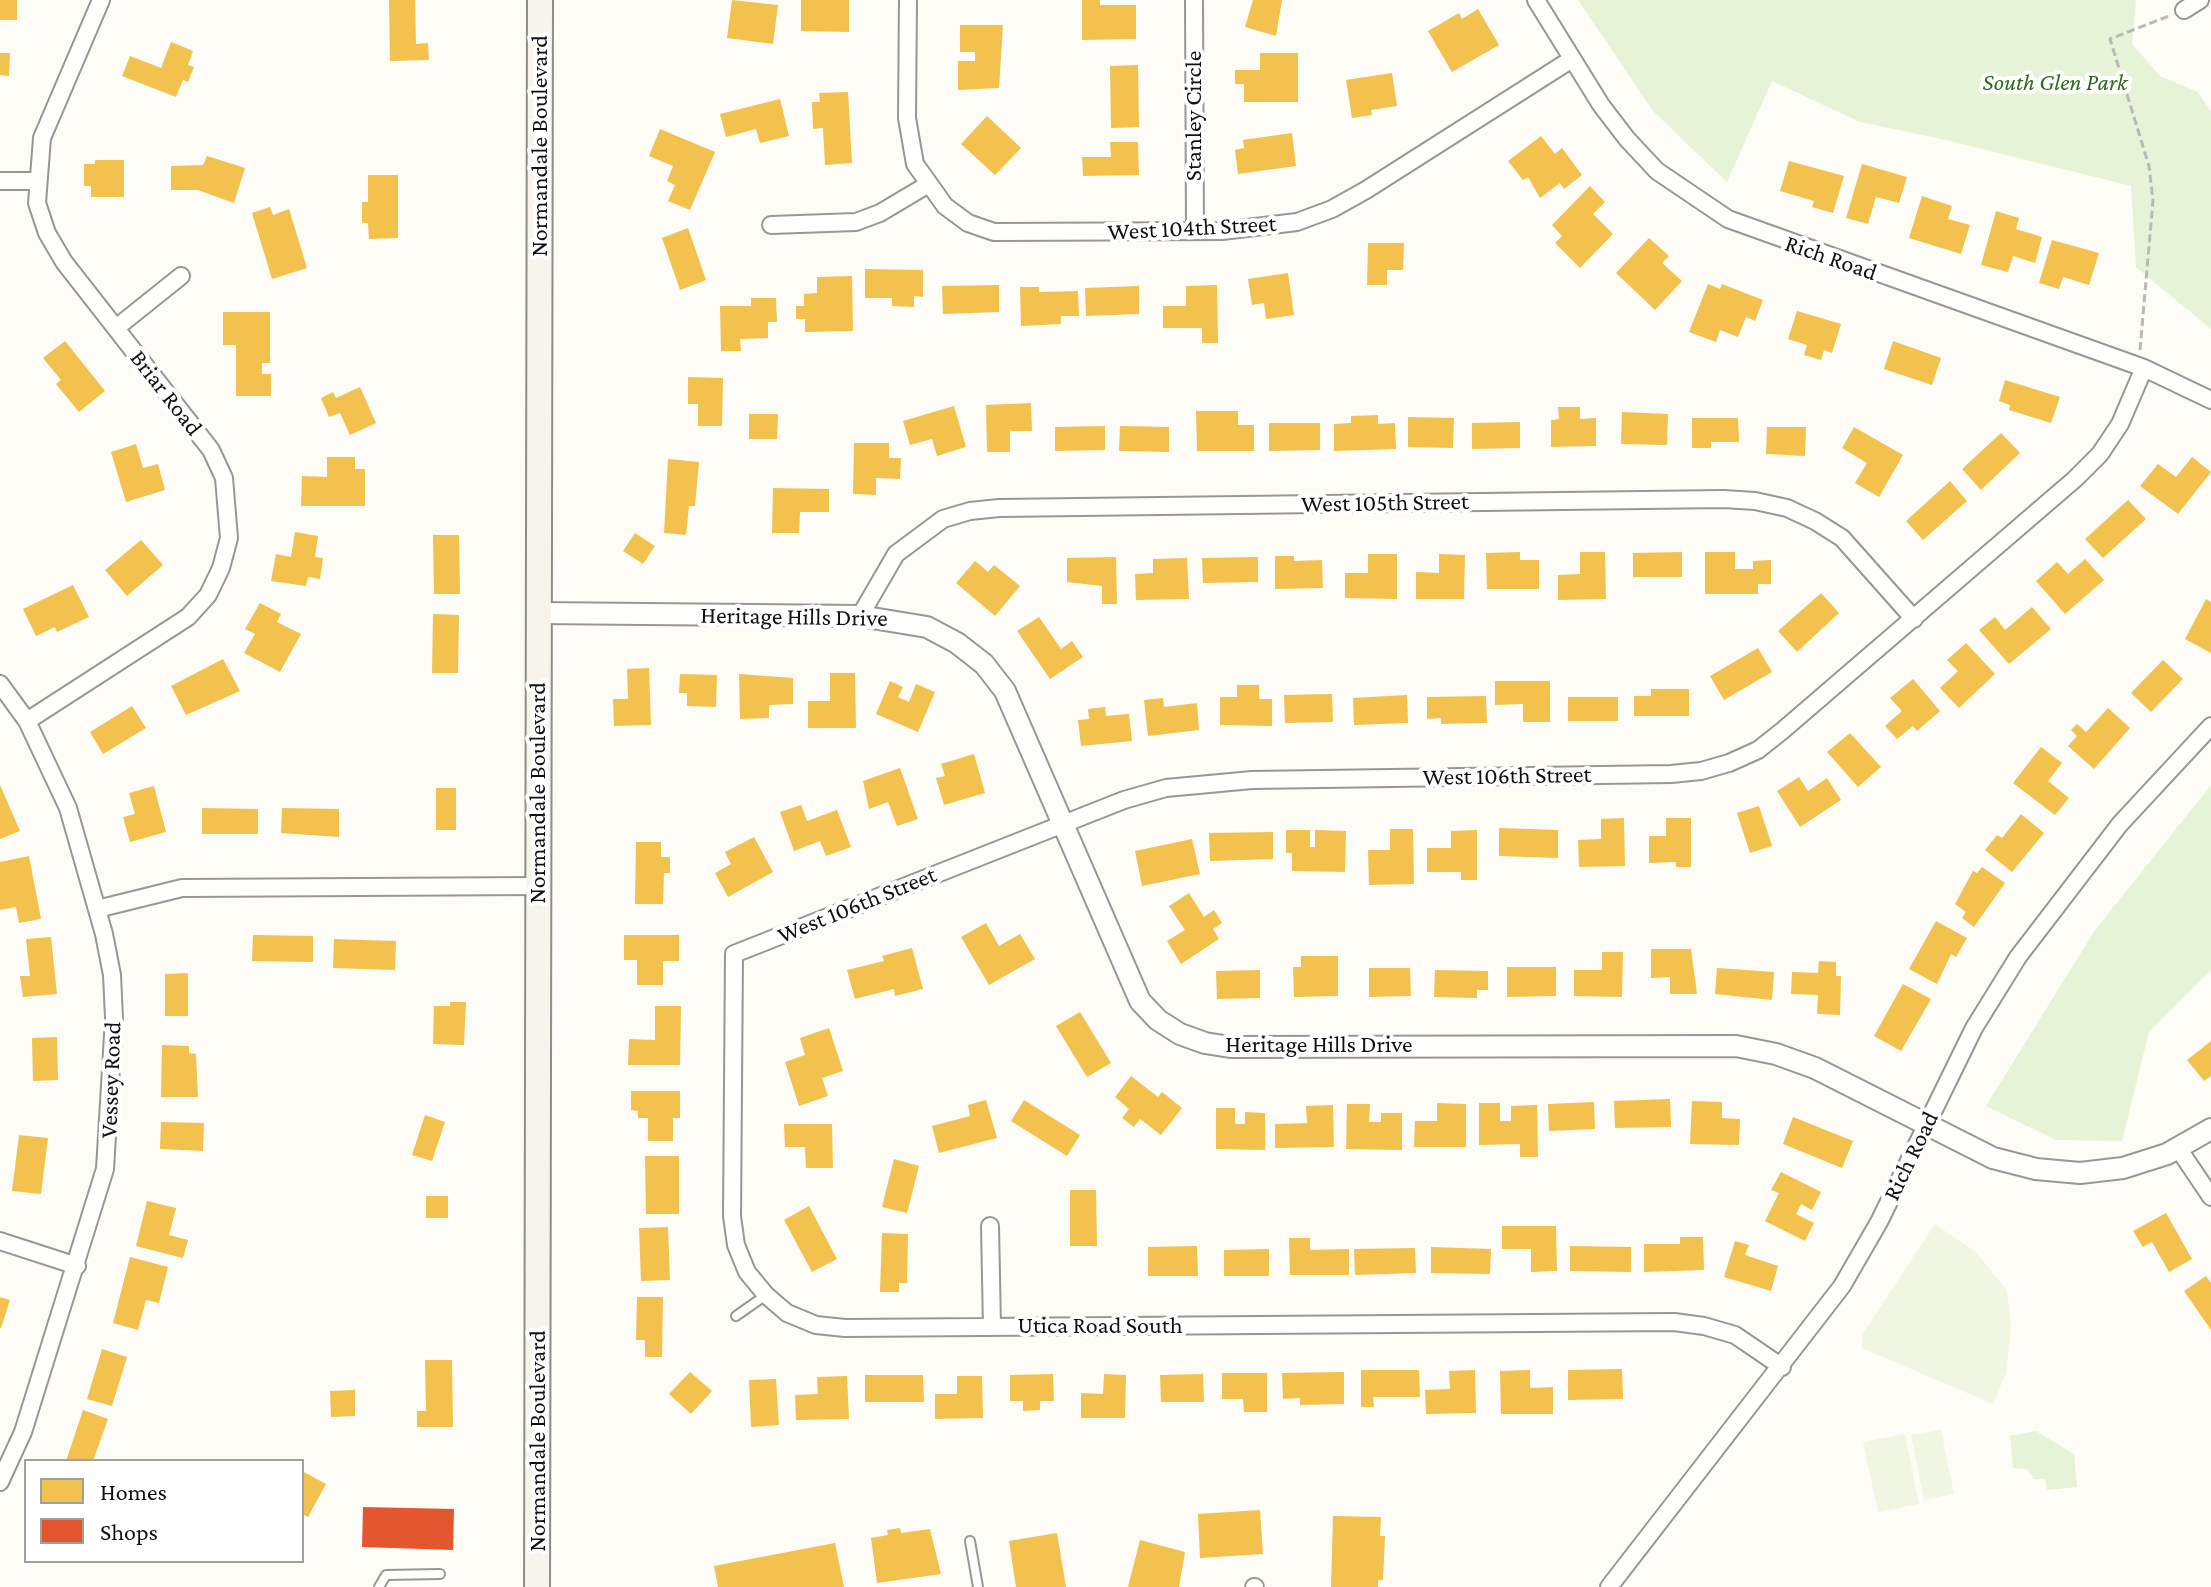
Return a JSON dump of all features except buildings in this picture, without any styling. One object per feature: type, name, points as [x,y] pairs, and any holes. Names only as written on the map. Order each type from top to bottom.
[{"type":"main road","name":"Normandale Boulevard","points":[[537,1587],[540,0]]},
{"type":"street","name":"Briar Road","points":[[27,721],[188,617],[208,595],[221,568],[229,538],[224,478],[211,450],[64,262],[47,233],[37,203],[42,138],[101,0]]},
{"type":"street","points":[[771,225],[856,222],[880,213],[927,185],[908,142],[908,0]]},
{"type":"street","name":"Stanley Circle","points":[[1194,0],[1195,231]]},
{"type":"street","name":"Rich Road","points":[[1536,0],[1601,105],[1657,171],[1728,219],[2140,366],[2211,400]]},
{"type":"street","points":[[2184,10],[2200,0]]},
{"type":"street","name":"West 104th Street","points":[[927,185],[945,206],[968,223],[994,232],[1260,229],[1297,222],[1332,209],[1572,59]]},
{"type":"street","points":[[0,181],[37,181]]},
{"type":"street","points":[[116,328],[181,276]]},
{"type":"street","name":"West 106th Street","points":[[734,954],[1124,800],[1208,782],[1701,771],[1758,750],[1914,619],[2100,454],[2120,424],[2140,366]]},
{"type":"street","name":"West 105th Street","points":[[860,616],[896,554],[943,519],[970,511],[999,508],[1724,499],[1755,501],[1787,508],[1842,538],[1914,619]]},
{"type":"street","name":"Heritage Hills Drive","points":[[538,613],[860,616],[927,627],[984,664],[1005,691],[1140,1001],[1158,1020],[1180,1034],[1205,1043],[1230,1047],[1736,1046],[1776,1054],[1815,1068],[1993,1158],[2036,1169],[2080,1173],[2123,1168],[2178,1148],[2211,1129]]},
{"type":"street","name":"Vessey Road","points":[[0,684],[27,721],[52,767],[68,808],[112,975],[110,1127],[105,1169],[23,1432],[0,1482]]},
{"type":"street","name":"Rich Road","points":[[1609,1587],[1842,1286],[1879,1222],[1974,1028],[2018,957],[2120,824],[2211,726]]},
{"type":"street","points":[[97,909],[182,888],[210,886],[538,886]]},
{"type":"street","name":"Utica Road South","points":[[734,954],[732,1216],[736,1245],[747,1272],[766,1295],[787,1313],[816,1325],[845,1328],[1674,1322],[1735,1335],[1782,1367]]},
{"type":"street","points":[[2178,1148],[2211,1197]]},
{"type":"street","points":[[990,1226],[992,1327]]},
{"type":"street","points":[[0,1241],[77,1266]]},
{"type":"lane","points":[[736,1316],[766,1295]]},
{"type":"lane","points":[[970,1541],[978,1587]]},
{"type":"lane","points":[[379,1587],[386,1575],[440,1574]]},
{"type":"path","points":[[2140,366],[2153,200],[2149,166],[2110,39],[2184,10]]},
{"type":"green space","name":"South Glen Park","points":[[1578,0],[2136,0],[2132,44],[2160,76],[2198,92],[2211,112],[2211,329],[2136,267],[2131,186],[1860,122],[1772,81],[1727,182],[1653,111]]},
{"type":"green space","points":[[2211,785],[2211,970],[2149,1032],[2122,1141],[2056,1140],[1986,1106],[2095,930]]},
{"type":"green space","points":[[1935,1224],[1977,1253],[2007,1291],[2011,1326],[2006,1373],[1993,1404],[1862,1348],[1862,1335]]},
{"type":"green space","points":[[1941,1430],[1954,1494],[1924,1500],[1911,1435]]},
{"type":"green space","points":[[2036,1431],[2074,1454],[2077,1487],[2047,1490],[2045,1479],[2034,1479],[2027,1469],[2013,1468],[2010,1436]]},
{"type":"green space","points":[[1905,1434],[1919,1504],[1878,1512],[1863,1442]]}]
